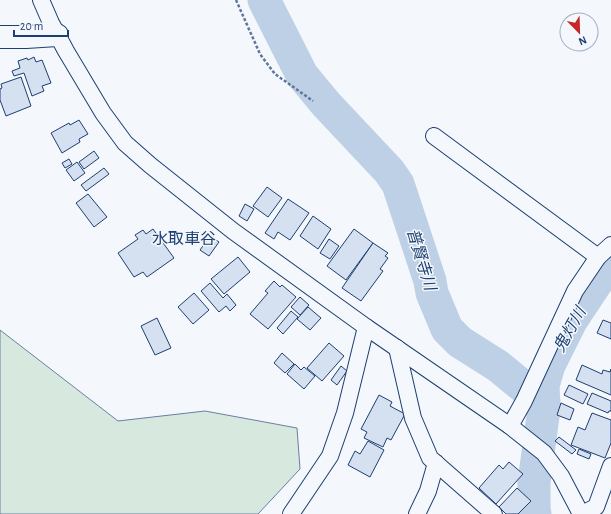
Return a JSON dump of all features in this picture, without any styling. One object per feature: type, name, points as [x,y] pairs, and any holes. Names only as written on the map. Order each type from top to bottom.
[{"type":"street","points":[[41,0],[57,35],[103,113],[125,143],[150,165],[232,231],[366,327],[510,426],[544,453],[562,476],[581,514],[596,507],[611,466]]},
{"type":"street","points":[[0,37],[57,35]]},
{"type":"street","points":[[434,136],[598,257]]},
{"type":"street","points":[[510,426],[524,401],[575,291],[598,257],[611,245]]},
{"type":"street","points":[[291,514],[330,456],[345,414],[366,327]]},
{"type":"street","points":[[397,348],[413,418],[430,458],[494,514]]},
{"type":"street","points":[[417,514],[428,491],[436,463]]},
{"type":"path","points":[[236,0],[260,54],[275,74],[313,101]]},
{"type":"shaded area","points":[[0,330],[118,421],[205,411],[297,428],[300,469],[258,514],[0,514]]},
{"type":"building","points":[[34,57],[36,62],[42,60],[51,83],[42,86],[44,91],[32,96],[24,73],[14,76],[12,71],[20,68],[18,61],[27,58],[28,60]]},
{"type":"building","points":[[21,77],[31,106],[6,116],[0,100],[0,89],[2,88],[1,84]]},
{"type":"building","points":[[79,120],[88,134],[79,139],[80,142],[62,153],[51,133],[69,123],[70,125]]},
{"type":"building","points":[[94,151],[99,158],[84,169],[79,162]]},
{"type":"building","points":[[69,159],[72,164],[65,168],[62,163]]},
{"type":"building","points":[[77,162],[85,173],[74,181],[66,170]]},
{"type":"building","points":[[104,168],[109,174],[86,191],[81,185]]},
{"type":"building","points":[[267,187],[282,198],[268,217],[253,206]]},
{"type":"building","points":[[88,194],[107,217],[94,227],[76,203]]},
{"type":"building","points":[[288,199],[309,213],[290,240],[278,232],[274,239],[265,233]]},
{"type":"building","points":[[245,204],[254,209],[247,221],[239,216]]},
{"type":"building","points":[[313,216],[331,229],[318,249],[300,236]]},
{"type":"building","points":[[153,229],[174,258],[147,277],[143,272],[134,277],[118,253],[138,239],[135,235],[143,230],[146,234]]},
{"type":"building","points":[[354,229],[373,243],[346,280],[327,266]]},
{"type":"building","points":[[210,236],[219,242],[209,256],[200,250]]},
{"type":"building","points":[[329,239],[339,246],[330,259],[320,253]]},
{"type":"building","points":[[373,243],[388,253],[385,256],[388,258],[380,269],[383,271],[361,301],[342,288]]},
{"type":"building","points":[[238,257],[250,272],[224,294],[211,279]]},
{"type":"building","points":[[274,281],[280,287],[282,285],[296,297],[268,329],[250,314],[268,293],[265,291]]},
{"type":"building","points":[[210,283],[223,298],[227,294],[236,305],[230,311],[226,306],[219,312],[201,291]]},
{"type":"building","points":[[194,293],[209,310],[193,324],[178,307]]},
{"type":"building","points":[[300,297],[309,305],[300,315],[291,307]]},
{"type":"building","points":[[308,307],[321,318],[310,330],[297,319]]},
{"type":"building","points":[[291,311],[298,317],[283,334],[277,328]]},
{"type":"building","points":[[157,318],[171,348],[155,355],[141,326]]},
{"type":"building","points":[[603,320],[611,323],[611,339],[597,333]]},
{"type":"building","points":[[329,343],[344,356],[322,381],[307,368]]},
{"type":"building","points":[[282,353],[294,364],[285,373],[274,363]]},
{"type":"building","points":[[295,364],[301,370],[304,367],[315,376],[304,389],[287,374]]},
{"type":"building","points":[[582,365],[602,374],[603,370],[610,372],[611,369],[611,395],[576,380]]},
{"type":"building","points":[[341,366],[347,371],[337,385],[331,380]]},
{"type":"building","points":[[569,385],[588,394],[583,404],[564,395]]},
{"type":"building","points":[[592,393],[611,401],[611,411],[608,413],[587,404]]},
{"type":"building","points":[[379,395],[392,402],[390,406],[405,414],[391,440],[387,438],[383,447],[364,438],[367,432],[361,429]]},
{"type":"building","points":[[561,403],[574,409],[570,420],[557,415]]},
{"type":"building","points":[[592,413],[611,420],[611,443],[605,458],[571,445],[578,427],[585,430]]},
{"type":"building","points":[[559,437],[576,450],[572,454],[555,441]]},
{"type":"building","points":[[368,441],[384,450],[370,477],[348,465],[355,451],[360,454]]},
{"type":"building","points":[[579,449],[591,454],[589,459],[577,454]]},
{"type":"building","points":[[509,462],[523,474],[496,504],[479,488],[499,465],[503,469]]},
{"type":"building","points":[[517,488],[531,501],[518,514],[506,514],[499,507]]},
{"type":"waterway","name":"普賢寺川","points":[[264,0],[302,75],[326,104],[389,171],[398,184],[430,281],[432,293],[447,329],[460,342],[498,366],[544,402]]},
{"type":"waterway","name":"鬼灯川","points":[[535,514],[534,482],[544,409],[543,386],[549,365],[571,321],[611,262]]},
{"type":"district","name":"水取車谷","points":[[184,238]]}]
